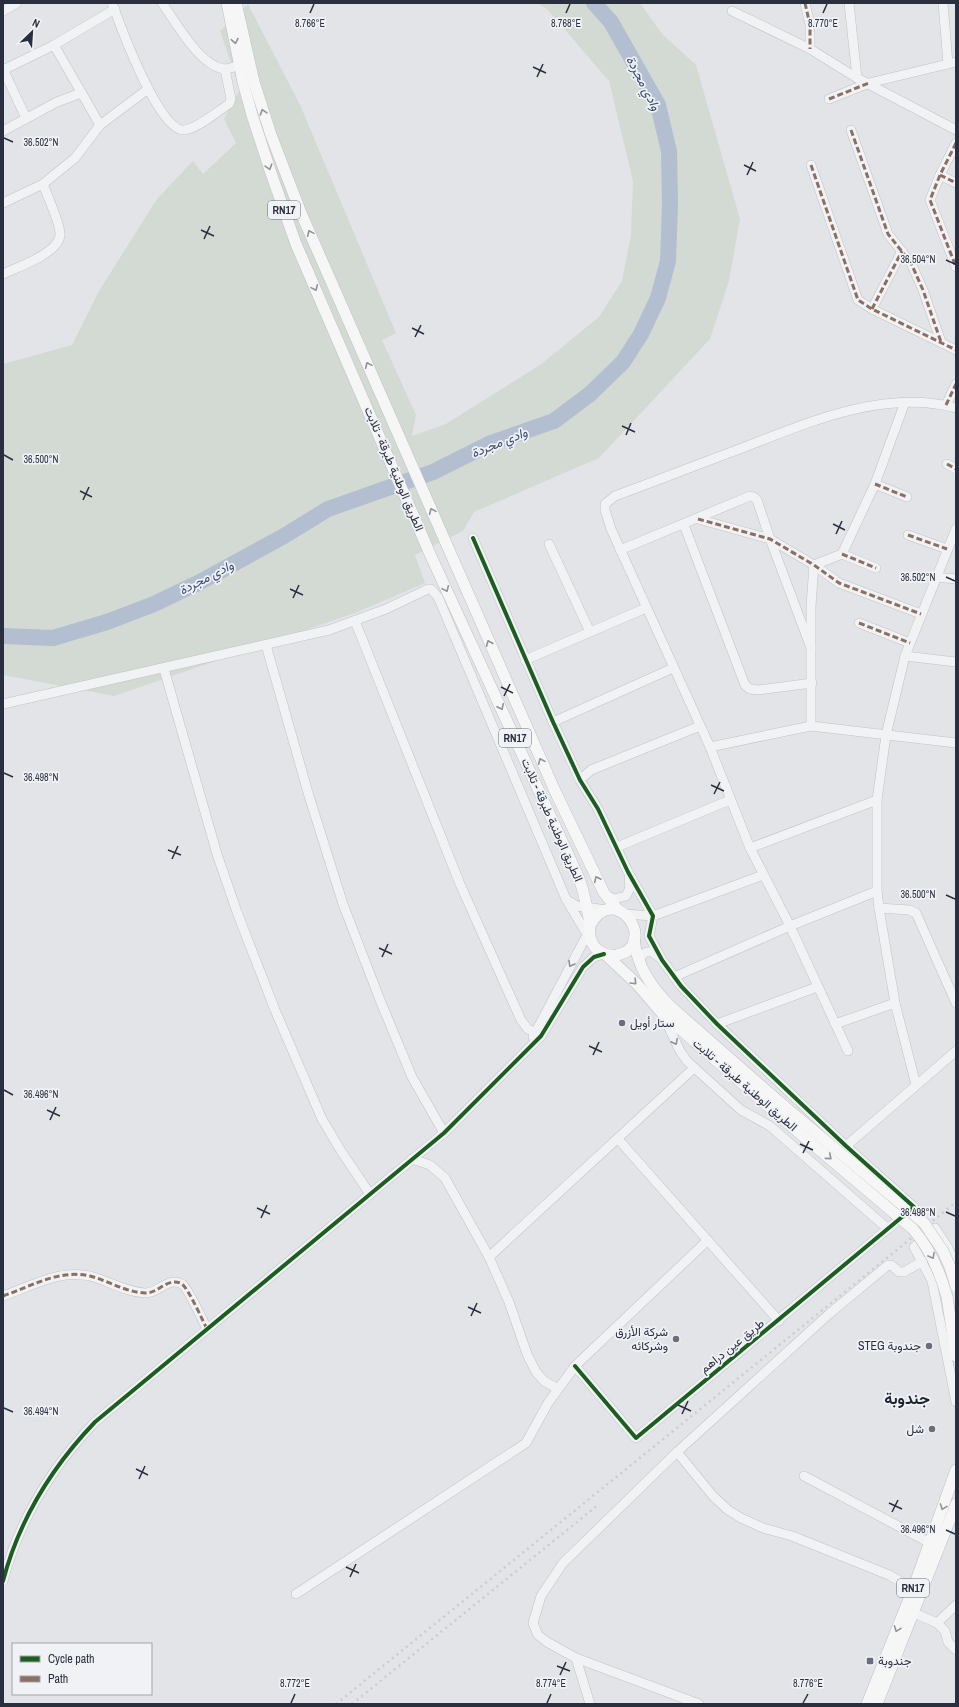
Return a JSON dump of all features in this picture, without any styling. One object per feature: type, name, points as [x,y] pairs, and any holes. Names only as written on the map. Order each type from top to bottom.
[{"type":"main road","name":"الطريق الوطنية طبرقة - تلابت","points":[[227,3],[252,114],[296,244],[368,407],[430,554],[578,876],[587,908],[589,933]]},
{"type":"main road","name":"الطريق الوطنية طبرقة - تلابت","points":[[236,3],[254,82],[271,135],[301,213],[448,546],[504,679],[555,791],[604,893],[622,912]]},
{"type":"main road","points":[[589,933],[600,913],[607,910],[622,912]]},
{"type":"main road","name":"RN17","points":[[622,912],[631,919],[635,937]]},
{"type":"main road","name":"RN17","points":[[589,933],[598,951],[605,954]]},
{"type":"main road","name":"الطريق الوطنية طبرقة - تلابت","points":[[635,937],[635,952],[647,979],[671,1007],[781,1110],[913,1229],[937,1265],[947,1297],[956,1356]]},
{"type":"main road","points":[[605,954],[620,954],[631,946],[635,937]]},
{"type":"main road","name":"الطريق الوطنية طبرقة - تلابت","points":[[605,954],[637,984],[661,1012],[781,1110],[924,1223],[942,1251],[950,1267],[956,1286]]},
{"type":"main road","name":"RN17","points":[[877,1704],[956,1470]]},
{"type":"main road","name":"RN17","points":[[916,1590],[956,1504]]},
{"type":"main road","name":"RN17","points":[[867,1704],[909,1611]]},
{"type":"street","points":[[3,11],[17,3]]},
{"type":"street","points":[[162,3],[194,47],[209,63],[225,69],[240,66]]},
{"type":"street","points":[[804,3],[810,25],[810,49]]},
{"type":"street","points":[[849,3],[857,78]]},
{"type":"street","points":[[829,99],[869,83],[952,63],[943,3]]},
{"type":"street","points":[[26,118],[3,69],[54,45],[114,6],[148,89],[169,122],[175,128],[183,130],[192,128],[229,104],[231,99],[225,69]]},
{"type":"street","points":[[732,11],[810,49],[857,78],[956,130]]},
{"type":"street","points":[[54,45],[100,125]]},
{"type":"street","points":[[3,203],[43,184],[75,158],[100,125],[148,89]]},
{"type":"street","points":[[3,131],[57,102],[81,93]]},
{"type":"street","points":[[851,130],[888,234],[907,257],[914,270],[941,342]]},
{"type":"street","points":[[956,143],[940,175],[930,200],[956,265]]},
{"type":"street","points":[[811,166],[858,300],[872,309],[956,350]]},
{"type":"street","points":[[940,175],[956,184]]},
{"type":"street","points":[[3,274],[45,254],[59,239],[61,234],[43,184]]},
{"type":"street","points":[[872,309],[902,251]]},
{"type":"street","points":[[946,405],[956,384]]},
{"type":"street","points":[[814,565],[842,554],[875,484],[905,402]]},
{"type":"street","points":[[848,1051],[790,926],[750,848],[710,747],[620,550],[605,510],[605,504],[615,496],[768,438],[851,410],[905,402],[946,405],[956,408]]},
{"type":"street","points":[[947,464],[956,469]]},
{"type":"street","points":[[875,484],[907,497]]},
{"type":"street","points":[[620,550],[684,525],[750,496],[754,497],[757,500],[811,648]]},
{"type":"street","points":[[698,519],[770,539],[814,565],[839,583],[921,614]]},
{"type":"street","points":[[684,525],[745,685],[750,689],[758,690],[812,682]]},
{"type":"street","points":[[916,1085],[895,1003],[879,908],[877,891],[877,800],[886,735],[906,656],[935,577],[956,529]]},
{"type":"street","points":[[908,535],[947,549]]},
{"type":"street","points":[[473,538],[525,660],[580,780],[598,809],[628,872],[652,916],[649,936],[662,960],[674,977],[717,1024],[846,1146],[956,1052]]},
{"type":"street","points":[[549,544],[590,632]]},
{"type":"street","points":[[842,554],[876,568]]},
{"type":"street","points":[[811,726],[811,648],[814,565]]},
{"type":"street","points":[[935,577],[956,579]]},
{"type":"street","points":[[4,704],[266,645],[355,621],[428,589],[433,591],[441,604],[566,899],[589,933],[538,1035]]},
{"type":"street","points":[[525,660],[646,608]]},
{"type":"street","points":[[355,621],[460,884],[521,1020],[528,1029],[538,1035]]},
{"type":"street","points":[[859,623],[910,643]]},
{"type":"street","points":[[266,645],[326,855],[363,959],[412,1077],[444,1133]]},
{"type":"street","points":[[906,656],[956,662]]},
{"type":"street","points":[[553,722],[673,668]]},
{"type":"street","points":[[164,669],[215,847],[242,926],[275,1010],[322,1119],[341,1151],[370,1194]]},
{"type":"street","points":[[580,780],[591,770],[700,726]]},
{"type":"street","points":[[710,747],[811,726],[956,743]]},
{"type":"street","points":[[617,847],[730,800]]},
{"type":"street","points":[[750,848],[877,800]]},
{"type":"street","points":[[604,893],[614,899],[626,896],[630,888],[628,872]]},
{"type":"street","points":[[622,912],[652,916],[763,875]]},
{"type":"street","points":[[674,977],[790,926],[877,891]]},
{"type":"street","points":[[566,899],[577,906],[607,910]]},
{"type":"street","points":[[879,908],[909,910],[916,913],[956,1003]]},
{"type":"street","points":[[635,937],[652,916]]},
{"type":"street","points":[[639,962],[642,955],[649,951],[655,953],[662,960]]},
{"type":"street","points":[[3,1581],[14,1547],[38,1496],[62,1460],[95,1422],[444,1133],[525,1052],[583,967],[594,957],[605,954]]},
{"type":"street","points":[[717,1024],[817,987]]},
{"type":"street","points":[[835,1024],[895,1003]]},
{"type":"street","points":[[661,1012],[680,1051],[694,1068],[741,1110],[770,1126],[888,1229]]},
{"type":"street","points":[[489,1256],[694,1068]]},
{"type":"street","points":[[618,1139],[779,1321]]},
{"type":"street","name":"طريق عين دراهم","points":[[575,1366],[636,1438],[779,1321],[914,1207],[846,1146]]},
{"type":"street","points":[[412,1159],[430,1165],[445,1178],[489,1256],[509,1302],[527,1354],[536,1372],[544,1381],[558,1389]]},
{"type":"street","points":[[956,1266],[948,1248],[935,1228],[914,1247],[923,1261],[932,1281],[956,1402]]},
{"type":"street","points":[[296,1594],[522,1446],[528,1439],[544,1409],[575,1366],[708,1240]]},
{"type":"street","points":[[699,1704],[576,1658],[559,1650],[538,1635],[533,1623],[541,1596],[563,1563],[676,1452],[829,1314],[888,1265],[891,1265],[899,1272],[904,1272],[923,1261]]},
{"type":"street","points":[[3,1296],[41,1281],[68,1274],[89,1276],[126,1290],[145,1293],[149,1293],[174,1282],[185,1286],[207,1329]]},
{"type":"street","points":[[676,1452],[713,1496],[728,1510],[740,1518],[763,1528],[788,1534],[889,1575],[916,1590]]},
{"type":"street","points":[[804,1476],[930,1544]]},
{"type":"street","points":[[937,1623],[956,1605]]},
{"type":"street","points":[[909,1611],[937,1623],[946,1631],[948,1642],[956,1650]]},
{"type":"street","points":[[576,1658],[590,1704]]},
{"type":"shaded area","points":[[537,3],[640,3],[663,35],[696,65],[740,219],[729,281],[710,339],[599,458],[474,512],[463,531],[415,555],[425,583],[355,613],[114,696],[3,675],[3,364],[72,345],[99,291],[157,199],[193,161],[203,174],[236,143],[224,119],[240,89],[220,31],[248,4],[301,107],[396,333],[382,340],[416,415],[412,436],[446,424],[540,365],[599,317],[622,281],[631,235],[633,181],[609,81],[547,9]]},
{"type":"waterway","name":"وادي مجردة","points":[[3,636],[53,638],[107,622],[154,604],[200,582],[284,536],[328,509],[433,472],[491,443],[554,421],[590,394],[623,362],[641,334],[658,298],[668,261],[670,204],[669,151],[658,105],[611,22],[594,3]]},
{"type":"railway","points":[[336,1704],[956,1202]]},
{"type":"railway","points":[[352,1704],[598,1505]]},
{"type":"marked path","points":[[805,3],[810,25],[810,49]]},
{"type":"marked path","points":[[829,99],[869,83]]},
{"type":"marked path","points":[[851,130],[888,234],[911,263],[923,290],[941,342]]},
{"type":"marked path","points":[[956,143],[940,175],[930,200],[956,267]]},
{"type":"marked path","points":[[811,165],[858,300],[872,309],[956,350]]},
{"type":"marked path","points":[[940,175],[956,183]]},
{"type":"marked path","points":[[872,309],[902,251]]},
{"type":"marked path","points":[[946,405],[956,384]]},
{"type":"marked path","points":[[947,464],[956,469]]},
{"type":"marked path","points":[[875,484],[907,497]]},
{"type":"marked path","points":[[698,519],[770,539],[814,565],[839,583],[921,614]]},
{"type":"marked path","points":[[908,535],[947,549]]},
{"type":"marked path","points":[[842,554],[876,568]]},
{"type":"marked path","points":[[859,623],[910,643]]},
{"type":"marked path","points":[[3,1296],[56,1277],[79,1274],[97,1278],[131,1291],[145,1293],[150,1293],[172,1282],[177,1282],[185,1287],[207,1329]]},
{"type":"cycle path","points":[[473,538],[553,722],[580,780],[598,809],[628,872],[653,916],[649,936],[662,960],[681,986],[717,1024],[846,1146],[914,1207],[636,1438],[575,1366]]},
{"type":"cycle path","points":[[3,1581],[18,1537],[39,1496],[65,1457],[95,1422],[444,1133],[541,1036],[583,967],[594,957],[604,954]]},
{"type":"place","name":"ستار أويل","points":[[622,1023]]},
{"type":"place","name":"شركة الأزرق وشركائه","points":[[676,1339]]},
{"type":"place","name":"STEG جندوبة","points":[[929,1346]]},
{"type":"place","name":"شل","points":[[932,1429]]},
{"type":"place","name":"جندوبة","points":[[870,1661]]},
{"type":"district","name":"جندوبة","points":[[907,1398]]}]
